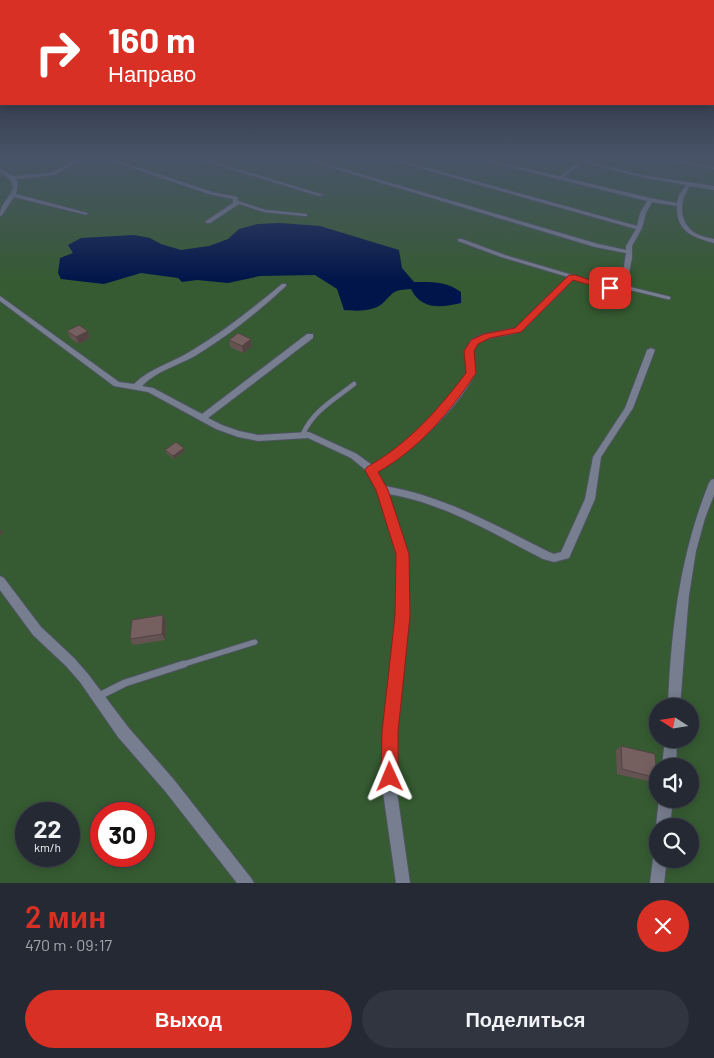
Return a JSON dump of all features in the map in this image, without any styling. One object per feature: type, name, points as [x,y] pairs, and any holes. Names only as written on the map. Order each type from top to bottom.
[{"type":"street","points":[[0,214],[9,199]]},
{"type":"street","points":[[28,199],[85,214]]},
{"type":"street","points":[[208,222],[237,202],[235,199]]},
{"type":"street","points":[[440,199],[580,241],[628,252]]},
{"type":"street","points":[[535,199],[639,228]]},
{"type":"street","points":[[647,199],[679,205]]},
{"type":"street","points":[[681,199],[679,214],[690,232],[714,241]]},
{"type":"street","points":[[460,240],[610,288],[624,287],[630,242],[639,228],[642,213],[650,200]]},
{"type":"street","points":[[371,470],[392,458],[446,408],[471,373],[469,351],[474,342],[488,336],[518,330],[572,277]]},
{"type":"street","points":[[136,387],[145,378],[206,345],[245,318],[284,285]]},
{"type":"street","points":[[0,298],[117,384],[150,390],[229,432],[249,437],[303,434],[316,438],[354,456],[371,470],[382,490],[403,554],[402,616],[391,722],[389,763],[390,792],[403,883]]},
{"type":"street","points":[[202,418],[310,336]]},
{"type":"street","points":[[382,490],[400,492],[457,510],[547,556],[554,558],[564,556],[590,499],[597,457],[629,408],[651,350]]},
{"type":"street","points":[[675,698],[678,655],[692,551],[701,516],[714,483]]},
{"type":"street","points":[[0,581],[37,630],[70,662],[123,732],[170,786],[246,883]]},
{"type":"street","points":[[657,883],[659,868]]},
{"type":"lane","points":[[237,202],[264,212],[306,215]]},
{"type":"lane","points":[[624,287],[669,298]]},
{"type":"lane","points":[[303,434],[307,424],[324,407],[354,384]]},
{"type":"lane","points":[[98,697],[125,683],[255,642]]},
{"type":"green space","points":[[0,199],[714,199],[714,883],[0,883]]},
{"type":"shaded area","points":[[280,223],[320,226],[399,250],[402,268],[414,282],[439,283],[455,288],[461,292],[461,303],[432,306],[420,301],[411,289],[395,292],[375,308],[359,311],[344,310],[337,289],[315,275],[260,276],[228,283],[197,280],[182,282],[178,278],[141,273],[104,284],[61,279],[58,273],[60,258],[73,253],[68,245],[81,238],[134,235],[150,238],[161,244],[181,250],[209,246],[228,239],[239,229],[258,224]]},
{"type":"building","points":[[79,325],[88,331],[76,337],[67,331]]},
{"type":"building","points":[[238,333],[251,339],[242,346],[229,340]]},
{"type":"building","points":[[176,442],[184,448],[173,456],[165,450]]},
{"type":"building","points":[[163,615],[162,634],[130,639],[132,620]]},
{"type":"building","points":[[621,746],[655,754],[655,758],[649,758],[649,776],[622,769]]},
{"type":"route","points":[[390,777],[390,732],[402,616],[403,554],[382,490],[371,470],[392,458],[446,408],[471,373],[469,351],[474,342],[480,338],[512,333],[518,330],[572,277],[610,288]]}]
